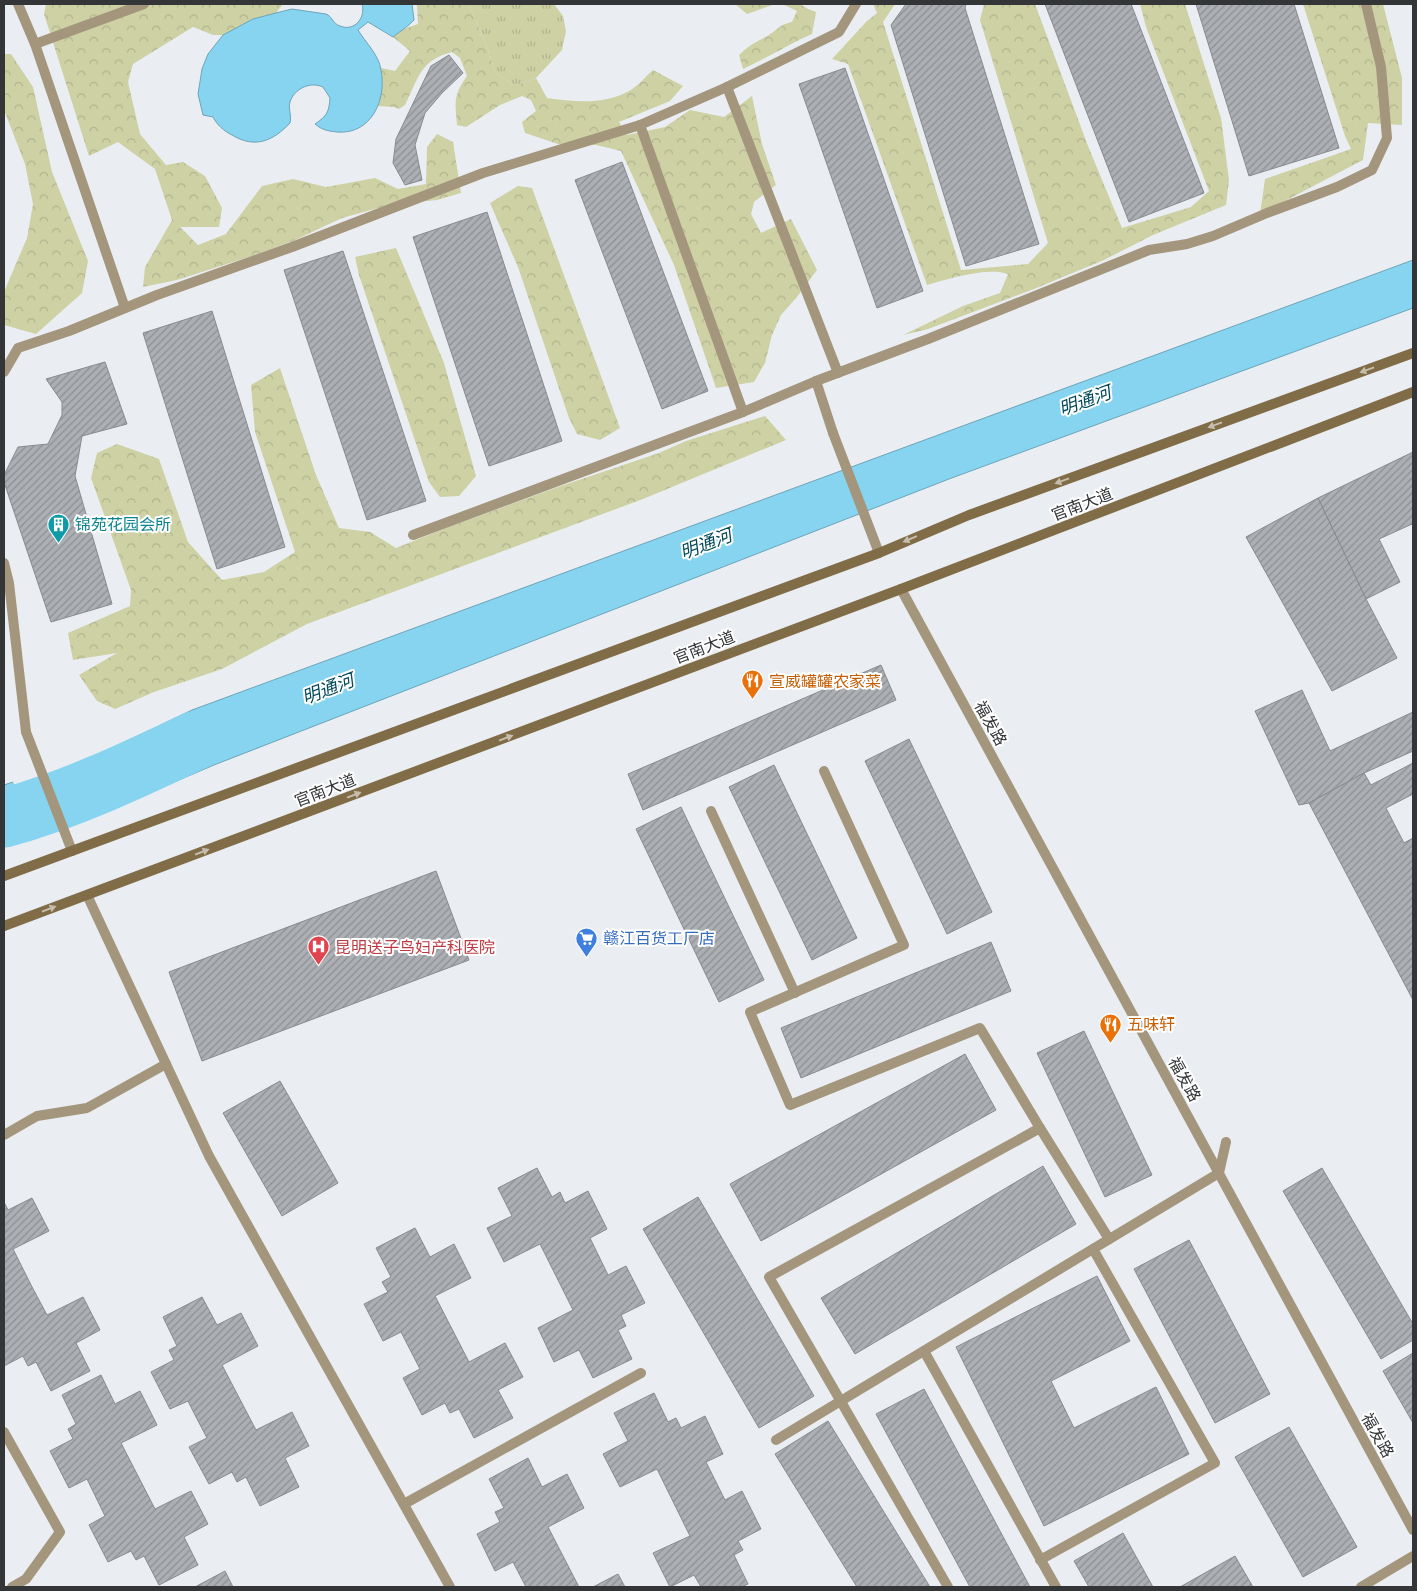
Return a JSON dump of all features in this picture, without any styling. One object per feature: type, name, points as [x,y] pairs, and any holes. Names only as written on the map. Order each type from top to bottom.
[{"type":"main road","name":"官南大道","points":[[4,876],[879,553],[969,515],[1413,353]]},
{"type":"main road","name":"官南大道","points":[[4,926],[902,589],[1413,392]]},
{"type":"street","points":[[18,4],[35,44],[125,308]]},
{"type":"street","points":[[35,44],[144,4]]},
{"type":"street","points":[[4,372],[18,348],[69,332],[157,295],[292,247],[483,173],[640,124],[727,87],[839,32],[856,4]]},
{"type":"street","points":[[413,535],[744,412],[816,381],[937,336],[1149,250],[1187,244],[1213,236],[1337,187],[1372,170],[1387,138],[1381,67],[1366,4]]},
{"type":"street","points":[[727,87],[838,373]]},
{"type":"street","points":[[640,124],[744,412]]},
{"type":"street","points":[[816,381],[833,433],[879,553]]},
{"type":"street","points":[[4,563],[9,583],[26,732],[72,851]]},
{"type":"street","name":"福发路","points":[[902,589],[1413,1530]]},
{"type":"street","points":[[824,771],[904,944],[750,1012],[790,1105],[980,1028],[1109,1240]]},
{"type":"street","points":[[711,812],[795,993]]},
{"type":"street","points":[[87,895],[209,1156],[450,1587]]},
{"type":"street","points":[[4,1135],[37,1116],[87,1108],[166,1064]]},
{"type":"street","points":[[948,1587],[769,1277],[1040,1128]]},
{"type":"street","points":[[776,1440],[1219,1173],[1226,1142]]},
{"type":"street","points":[[1040,1560],[1215,1464],[1093,1249]]},
{"type":"street","points":[[924,1351],[1056,1587]]},
{"type":"street","points":[[404,1504],[642,1373]]},
{"type":"street","points":[[4,1432],[60,1532],[26,1579],[12,1587]]},
{"type":"street","points":[[1361,1587],[1413,1556]]},
{"type":"green space","points":[[46,4],[283,4],[276,13],[253,19],[223,35],[213,35],[193,27],[133,64],[128,82],[140,134],[166,165],[183,162],[205,176],[222,208],[219,227],[180,227],[198,245],[226,234],[262,186],[293,179],[326,187],[375,178],[398,189],[426,184],[427,147],[437,134],[453,142],[461,193],[437,200],[389,205],[342,218],[293,241],[255,255],[177,280],[143,287],[145,267],[172,220],[155,169],[118,142],[89,156],[44,14]]},
{"type":"green space","points":[[417,4],[469,4],[489,52],[495,72],[514,86],[536,78],[547,98],[568,101],[609,99],[629,91],[653,70],[683,86],[670,101],[619,122],[627,135],[665,127],[690,110],[724,117],[752,96],[762,144],[776,185],[754,202],[751,214],[761,233],[791,219],[817,270],[781,315],[772,335],[765,363],[754,382],[716,388],[674,265],[621,151],[596,145],[558,144],[525,133],[522,122],[536,111],[531,100],[522,96],[500,105],[466,127],[457,125],[457,94],[467,76],[460,58],[452,52],[426,65],[405,105],[399,109],[378,106],[382,87],[381,68],[395,71],[410,51],[393,37],[401,30],[418,24]]},
{"type":"green space","points":[[469,4],[554,4],[563,16],[566,31],[562,50],[536,78],[514,86],[495,72],[489,52]]},
{"type":"green space","points":[[735,4],[775,4],[747,14]]},
{"type":"green space","points":[[782,4],[800,4],[816,12],[812,34],[743,69],[739,55],[749,46],[781,26],[792,22],[797,11]]},
{"type":"green space","points":[[873,4],[895,4],[883,22],[961,270],[1028,264],[1048,243],[980,20],[984,4],[1035,4],[1088,146],[1122,228],[1191,207],[1209,191],[1146,27],[1140,4],[1185,4],[1221,118],[1229,180],[1226,205],[1153,235],[1104,260],[1034,289],[928,329],[903,335],[963,306],[1000,293],[1008,274],[999,272],[979,273],[927,285],[848,64],[832,59],[867,21],[877,13]]},
{"type":"green space","points":[[1303,4],[1383,4],[1402,78],[1402,125],[1368,123],[1363,160],[1260,214],[1265,179],[1351,149],[1345,136]]},
{"type":"green space","points":[[4,54],[11,54],[33,87],[52,172],[88,261],[82,293],[36,334],[4,325],[4,292],[27,238],[33,204],[25,164],[4,110]]},
{"type":"green space","points":[[518,186],[532,188],[620,428],[600,440],[577,434],[569,418],[518,267],[490,203]]},
{"type":"green space","points":[[396,248],[444,363],[476,476],[459,496],[440,497],[429,482],[359,275],[355,257]]},
{"type":"green space","points":[[280,368],[316,475],[339,528],[370,532],[396,548],[558,487],[659,453],[686,441],[765,416],[786,440],[643,499],[307,624],[222,669],[154,692],[115,709],[97,701],[79,675],[117,653],[73,660],[68,633],[130,606],[131,590],[91,478],[97,453],[117,444],[159,459],[188,542],[222,580],[264,572],[295,552],[255,432],[251,385]]},
{"type":"water","points":[[362,4],[412,4],[414,20],[393,37],[368,22],[358,30],[378,59],[382,81],[379,104],[367,122],[359,128],[337,132],[325,130],[315,124],[327,113],[330,98],[323,87],[318,85],[303,87],[295,93],[290,102],[290,123],[277,134],[263,141],[248,142],[240,139],[224,130],[213,117],[203,115],[198,94],[202,69],[208,54],[223,35],[253,19],[292,9],[326,14],[338,25],[350,27],[355,25],[361,18]]},
{"type":"water","points":[[1413,260],[1413,308],[949,479],[214,765],[130,801],[111,749],[192,710]]},
{"type":"water","points":[[13,782],[32,834],[4,841],[4,785]]},
{"type":"pier","points":[[111,749],[130,801],[128,802],[109,750]]},
{"type":"pier","points":[[13,782],[16,782],[35,834],[32,834]]},
{"type":"building","points":[[906,4],[966,4],[965,8],[1039,244],[966,266],[891,25]]},
{"type":"building","points":[[1045,4],[1131,4],[1204,193],[1129,222]]},
{"type":"building","points":[[1196,4],[1294,4],[1339,148],[1249,176]]},
{"type":"building","points":[[449,55],[463,73],[425,113],[415,145],[422,180],[405,185],[393,163],[396,139],[431,66]]},
{"type":"building","points":[[845,68],[923,291],[877,308],[799,84]]},
{"type":"building","points":[[622,162],[708,391],[662,409],[575,180]]},
{"type":"building","points":[[487,212],[562,441],[489,466],[413,237]]},
{"type":"building","points":[[343,251],[426,501],[367,520],[284,270]]},
{"type":"building","points":[[212,311],[285,547],[217,569],[143,333]]},
{"type":"building","name":"锦苑花园会所","points":[[105,362],[127,424],[82,436],[75,476],[112,604],[51,622],[4,482],[4,475],[18,447],[48,444],[62,415],[62,402],[46,379]]},
{"type":"building","points":[[1413,452],[1413,527],[1412,524],[1379,539],[1400,582],[1366,599],[1318,498]]},
{"type":"building","points":[[1318,498],[1366,599],[1397,658],[1332,691],[1246,537]]},
{"type":"building","points":[[881,665],[896,700],[643,810],[628,774]]},
{"type":"building","points":[[1302,690],[1330,751],[1413,712],[1413,751],[1364,773],[1309,803],[1299,805],[1255,711]]},
{"type":"building","points":[[909,739],[992,912],[947,934],[865,761]]},
{"type":"building","points":[[1413,763],[1413,794],[1386,808],[1404,843],[1413,838],[1413,1000],[1309,803],[1364,773],[1371,785]]},
{"type":"building","points":[[774,765],[857,938],[812,960],[729,787]]},
{"type":"building","points":[[681,807],[764,980],[719,1002],[636,829]]},
{"type":"building","name":"昆明送子鸟妇产科医院","points":[[436,871],[469,960],[202,1061],[169,972]]},
{"type":"building","points":[[991,942],[1011,991],[801,1078],[781,1028]]},
{"type":"building","points":[[1084,1031],[1152,1175],[1105,1197],[1037,1053]]},
{"type":"building","points":[[965,1054],[996,1110],[761,1241],[730,1184]]},
{"type":"building","points":[[280,1081],[338,1183],[282,1216],[223,1113]]},
{"type":"building","points":[[1043,1166],[1076,1224],[855,1354],[821,1298]]},
{"type":"building","points":[[537,1168],[552,1197],[560,1192],[565,1203],[588,1191],[607,1229],[590,1238],[608,1275],[626,1266],[645,1303],[621,1315],[626,1326],[618,1330],[632,1359],[593,1378],[579,1350],[554,1362],[538,1328],[573,1310],[540,1244],[504,1262],[487,1228],[512,1216],[498,1188]]},
{"type":"building","points":[[1322,1168],[1413,1324],[1413,1340],[1381,1359],[1283,1191]]},
{"type":"building","points":[[698,1197],[814,1396],[759,1428],[643,1229]]},
{"type":"building","points":[[32,1198],[49,1231],[13,1249],[31,1285],[47,1315],[83,1297],[100,1330],[76,1343],[90,1371],[51,1391],[36,1362],[28,1366],[23,1356],[4,1366],[4,1202],[8,1210]]},
{"type":"building","points":[[415,1228],[430,1257],[454,1244],[471,1278],[435,1296],[469,1362],[505,1343],[523,1377],[498,1390],[513,1418],[474,1438],[459,1409],[450,1413],[445,1403],[422,1415],[403,1378],[420,1369],[401,1332],[383,1341],[364,1304],[388,1292],[382,1282],[391,1277],[376,1248]]},
{"type":"building","points":[[1189,1240],[1270,1394],[1215,1423],[1134,1269]]},
{"type":"building","points":[[1097,1276],[1130,1341],[1051,1381],[1074,1428],[1156,1387],[1189,1454],[1044,1526],[956,1347]]},
{"type":"building","points":[[202,1297],[217,1325],[241,1313],[258,1346],[222,1365],[256,1430],[292,1412],[309,1446],[285,1458],[299,1487],[260,1506],[246,1477],[237,1482],[232,1472],[209,1484],[189,1447],[207,1438],[188,1401],[170,1409],[151,1372],[174,1360],[169,1350],[177,1346],[163,1317]]},
{"type":"building","points":[[1413,1353],[1413,1423],[1383,1371]]},
{"type":"building","points":[[101,1375],[115,1404],[140,1391],[157,1425],[121,1443],[155,1509],[191,1491],[208,1524],[184,1537],[198,1565],[159,1585],[144,1556],[136,1560],[131,1551],[108,1562],[89,1525],[105,1516],[87,1479],[69,1488],[50,1451],[73,1439],[68,1429],[76,1424],[62,1395]]},
{"type":"building","points":[[924,1389],[1030,1587],[970,1587],[876,1414]]},
{"type":"building","points":[[654,1393],[668,1422],[676,1418],[681,1428],[705,1416],[723,1454],[706,1462],[725,1500],[742,1491],[761,1529],[738,1541],[743,1550],[734,1555],[748,1584],[741,1587],[701,1587],[694,1575],[670,1587],[653,1553],[690,1536],[657,1469],[620,1487],[603,1454],[628,1441],[614,1413]]},
{"type":"building","points":[[828,1421],[930,1587],[857,1587],[775,1454]]},
{"type":"building","points":[[1289,1427],[1357,1547],[1303,1577],[1235,1457]]},
{"type":"building","points":[[528,1458],[542,1487],[567,1474],[584,1508],[548,1527],[579,1587],[526,1587],[513,1562],[495,1571],[477,1534],[500,1522],[495,1512],[504,1508],[489,1479]]},
{"type":"building","points":[[1123,1533],[1153,1587],[1089,1587],[1074,1561]]},
{"type":"building","points":[[1235,1556],[1253,1587],[1180,1587]]},
{"type":"building","points":[[225,1571],[233,1587],[195,1587]]},
{"type":"building","points":[[618,1574],[625,1587],[592,1587],[595,1586]]},
{"type":"waterway","name":"明通河","points":[[4,818],[77,793],[194,741]]},
{"type":"place","name":"锦苑花园会所","points":[[59,543]]},
{"type":"place","name":"宣威罐罐农家菜","points":[[753,700]]},
{"type":"place","name":"赣江百货工厂店","points":[[587,957]]},
{"type":"place","name":"昆明送子鸟妇产科医院","points":[[319,966]]},
{"type":"place","name":"五味轩","points":[[1111,1043]]}]
